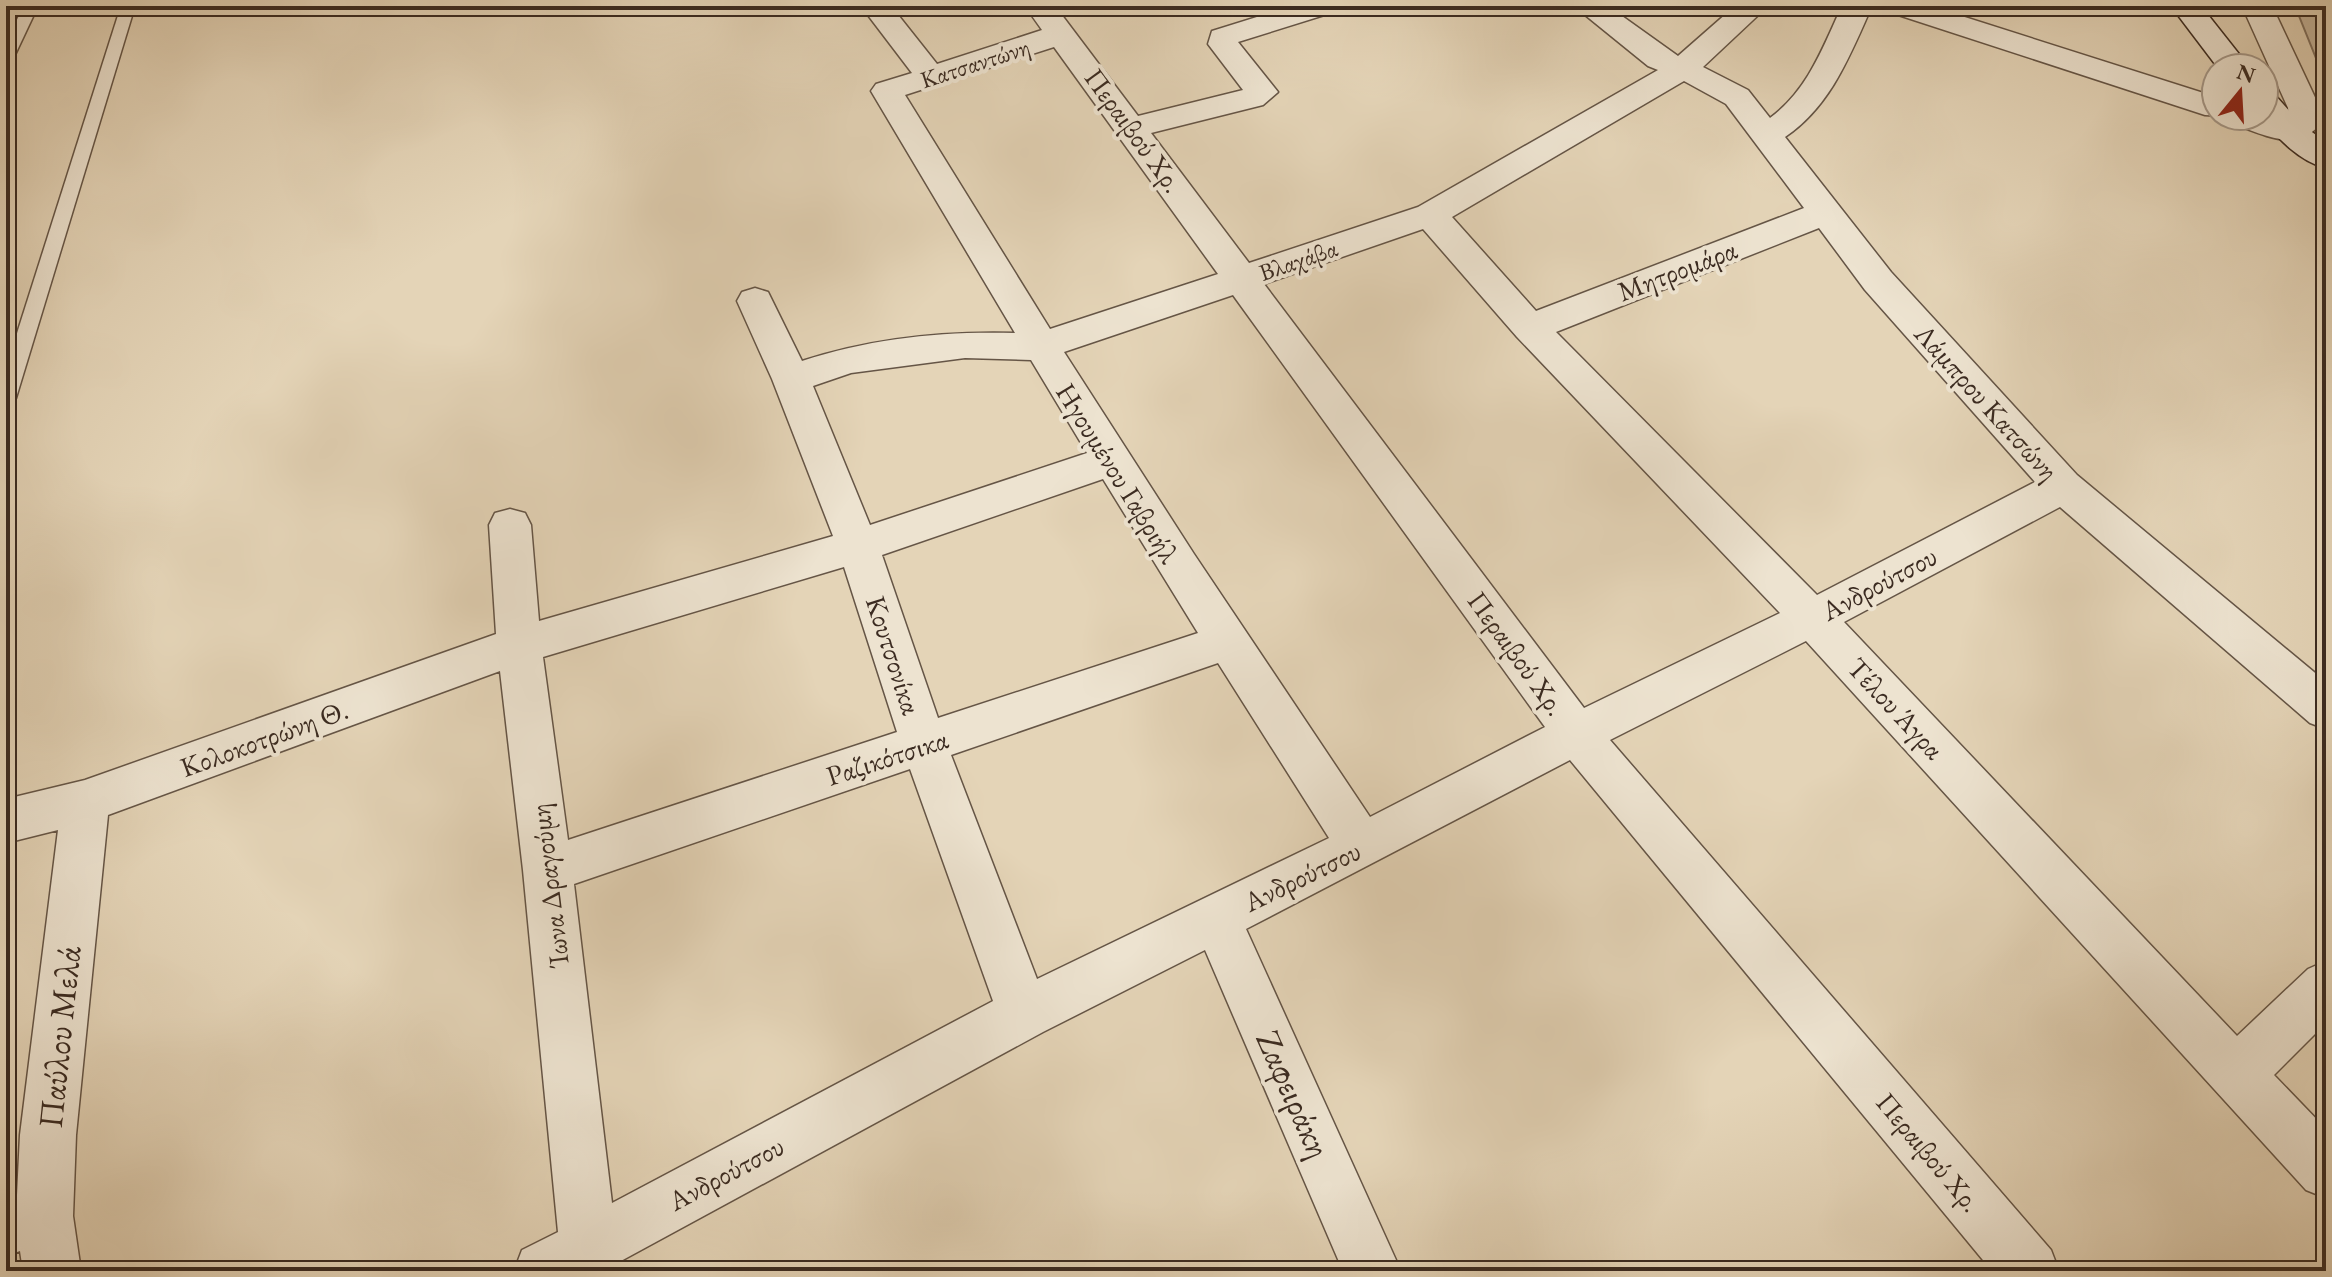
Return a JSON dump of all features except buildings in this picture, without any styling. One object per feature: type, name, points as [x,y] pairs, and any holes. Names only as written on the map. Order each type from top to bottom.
[{"type":"street","points":[[876,6],[931,77]]},
{"type":"street","points":[[1132,128],[1252,98],[1262,92],[1223,44],[1223,37],[1323,6]]},
{"type":"street","name":"Λάμπρου Κατσώνη","points":[[1589,6],[1643,49],[1681,70],[1715,83],[1737,97],[1878,281],[2063,486],[2326,709]]},
{"type":"street","name":"Βλαχάβα","points":[[791,379],[848,360],[899,351],[965,345],[1039,347],[1430,215],[1681,70],[1753,6]]},
{"type":"street","points":[[1766,135],[1791,121],[1820,86],[1857,6]]},
{"type":"street","points":[[1900,6],[2200,103]]},
{"type":"street","points":[[2186,6],[2222,52]]},
{"type":"street","points":[[2257,6],[2304,108],[2306,121],[2290,132]]},
{"type":"street","name":"Κατσαντώνη","points":[[887,91],[931,77],[1051,20]]},
{"type":"street","name":"Περαιβού Χρ.","points":[[1051,20],[1576,734],[2030,1271]]},
{"type":"street","name":"Ηγουμένου Γαβριήλ","points":[[887,91],[1110,461],[1362,846]]},
{"type":"street","points":[[2280,120],[2290,132],[2326,158]]},
{"type":"street","points":[[2280,129],[2290,132]]},
{"type":"street","name":"Μητρομάρα","points":[[1530,328],[1823,213]]},
{"type":"street","name":"Τέλου Άγρα","points":[[1430,215],[1530,328],[1812,618],[2326,1170]]},
{"type":"street","name":"Κουτσονίκα","points":[[755,301],[791,379],[858,546],[924,745],[1024,1013]]},
{"type":"street","name":"Κολοκοτρώνη Θ.","points":[[6,821],[85,802],[519,645],[858,546],[1110,461]]},
{"type":"street","name":"Ανδρούτσου","points":[[543,1271],[1024,1013],[1812,618],[2063,486]]},
{"type":"street","name":"Ίωνα Δραγούμη","points":[[510,525],[519,645],[548,870],[588,1248]]},
{"type":"street","name":"Ραζικότσικα","points":[[548,870],[1226,642]]},
{"type":"street","name":"Παύλου Μελά","points":[[52,1271],[25,1222],[48,1135],[85,802]]},
{"type":"street","name":"Ζαφειράκη","points":[[1216,918],[1372,1271]]},
{"type":"street","points":[[2237,1074],[2326,987]]},
{"type":"lane","points":[[6,57],[31,6]]},
{"type":"lane","points":[[6,398],[128,6]]},
{"type":"shaded area","points":[[2295,6],[2326,6],[2326,83]]}]
